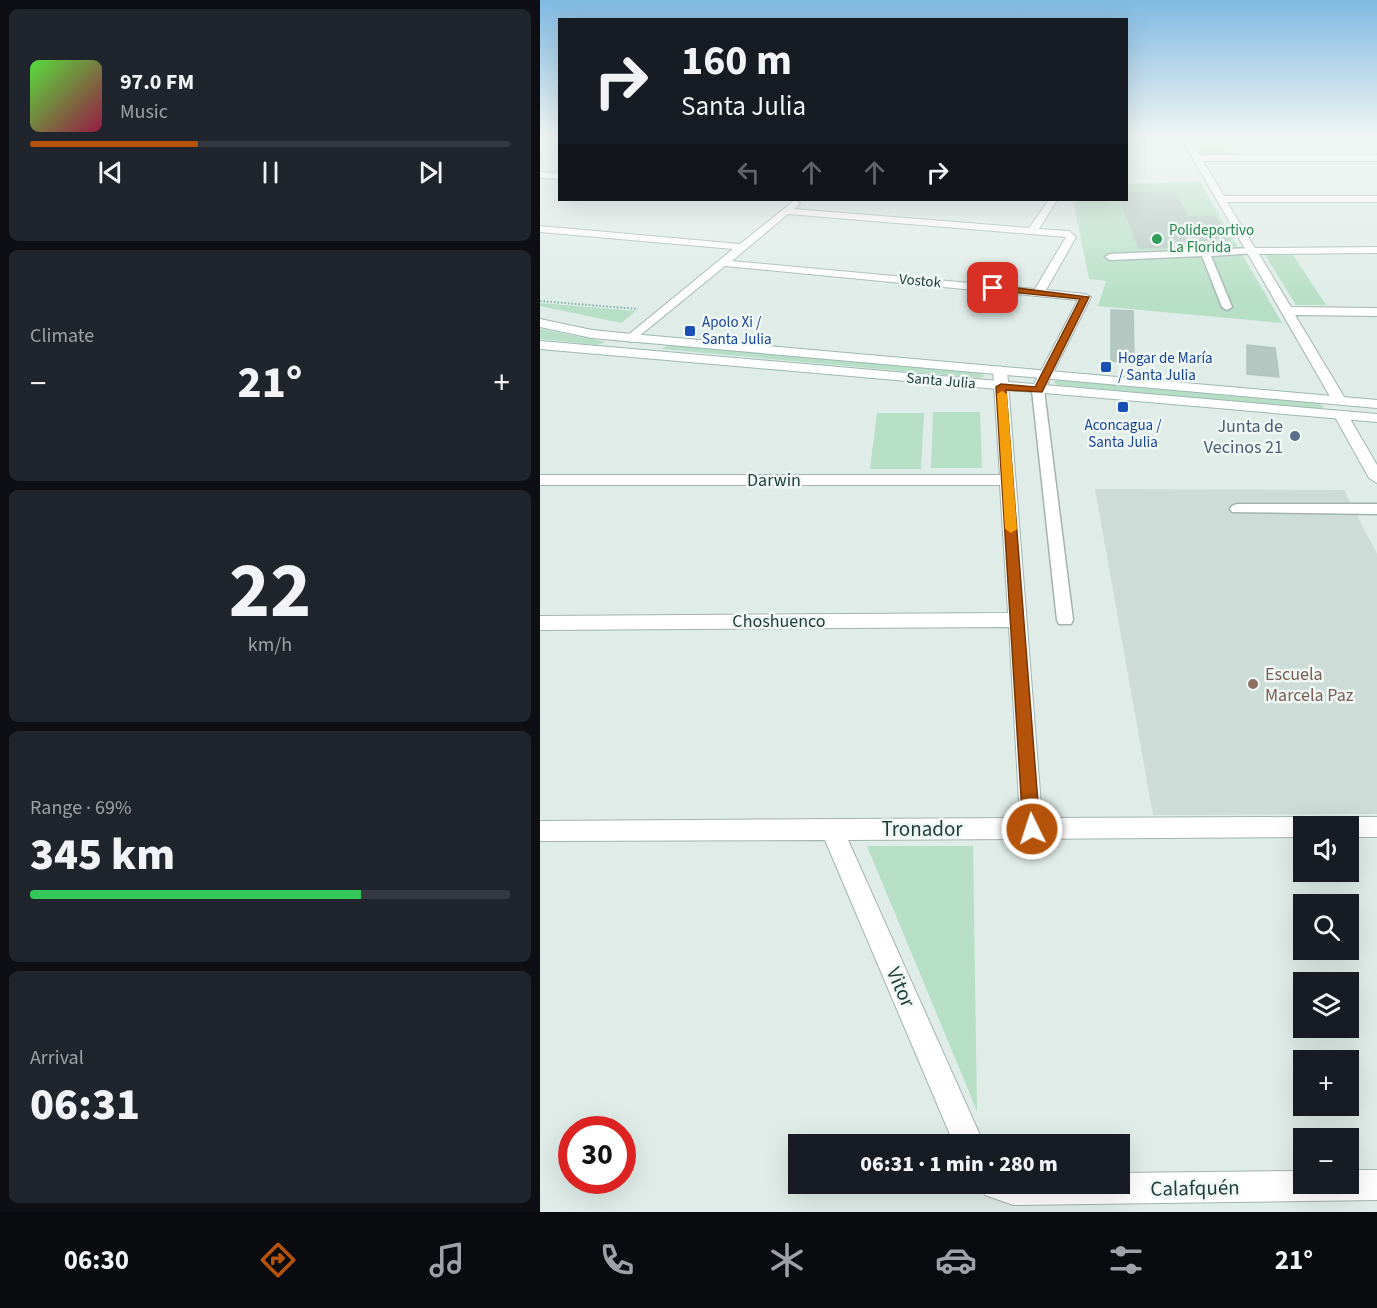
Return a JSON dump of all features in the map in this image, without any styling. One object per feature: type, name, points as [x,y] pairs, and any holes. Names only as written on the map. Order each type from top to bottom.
[{"type":"street","points":[[1218,193],[1339,400]]},
{"type":"street","points":[[1222,199],[1377,199]]},
{"type":"street","points":[[632,338],[798,201]]},
{"type":"street","points":[[1033,230],[1052,201]]},
{"type":"street","points":[[785,211],[1067,233],[1071,237],[1039,292]]},
{"type":"street","points":[[540,229],[742,247]]},
{"type":"street","points":[[1252,250],[1377,250]]},
{"type":"street","name":"Vostok","points":[[723,263],[1085,297],[1038,390]]},
{"type":"street","points":[[1288,312],[1377,312]]},
{"type":"street","name":"Santa Julia","points":[[540,323],[592,334],[1001,378],[1038,390],[1342,417],[1377,418]]},
{"type":"street","name":"Santa Julia","points":[[540,345],[1001,378],[1047,374],[1377,404]]},
{"type":"street","points":[[1001,378],[1032,829]]},
{"type":"street","name":"Santa Julia","points":[[1339,400],[1377,398]]},
{"type":"street","points":[[1342,417],[1377,478]]},
{"type":"street","name":"Santa Julia","points":[[1342,417],[1377,424]]},
{"type":"street","name":"Darwin","points":[[540,480],[1008,480]]},
{"type":"street","name":"Choshuenco","points":[[540,623],[1017,620]]},
{"type":"street","name":"Tronador","points":[[540,831],[1293,827]]},
{"type":"street","points":[[1359,827],[1377,827]]},
{"type":"street","name":"Vitor","points":[[832,830],[965,1134]]},
{"type":"street","name":"Calafquén","points":[[1130,1186],[1377,1185]]},
{"type":"lane","points":[[1110,256],[1252,250]]},
{"type":"lane","points":[[1205,252],[1227,307]]},
{"type":"lane","points":[[1038,390],[1065,620]]},
{"type":"lane","points":[[1237,510],[1377,509]]},
{"type":"path","points":[[540,301],[648,310]]},
{"type":"shaded area","name":"Escuela Marcela Paz","points":[[1095,489],[1344,490],[1377,554],[1377,814],[1153,815]]},
{"type":"green space","name":"Polideportivo La Florida","points":[[1128,193],[1206,193],[1282,323],[1098,306],[1106,281],[1089,279],[1073,201],[1128,201]]},
{"type":"green space","points":[[1265,255],[1293,255],[1326,305],[1296,305]]},
{"type":"green space","points":[[540,303],[636,311],[621,323],[540,306]]},
{"type":"green space","points":[[540,329],[606,342],[597,345],[540,339]]},
{"type":"green space","points":[[668,345],[980,373],[985,376],[979,378],[662,349]]},
{"type":"green space","points":[[1058,380],[1318,403],[1324,407],[1320,409],[1058,385],[1053,382]]},
{"type":"green space","points":[[933,412],[980,412],[982,468],[931,468]]},
{"type":"green space","points":[[877,413],[924,413],[921,469],[870,469]]},
{"type":"green space","points":[[867,846],[973,846],[977,1111]]},
{"type":"building","points":[[1128,193],[1175,193],[1188,217],[1216,217],[1229,240],[1186,240],[1190,247],[1139,248],[1121,201],[1128,201]]},
{"type":"building","points":[[1111,310],[1133,311],[1134,363],[1111,361]]},
{"type":"building","points":[[1247,345],[1275,348],[1279,377],[1247,374]]},
{"type":"slow traffic","points":[[1002,394],[1011,529]]},
{"type":"place","name":"Polideportivo La Florida","points":[[1157,239]]},
{"type":"place","name":"Apolo Xi / Santa Julia","points":[[690,331]]},
{"type":"place","name":"Hogar de María / Santa Julia","points":[[1106,367]]},
{"type":"place","name":"Aconcagua / Santa Julia","points":[[1123,407]]},
{"type":"place","name":"Junta de Vecinos 21","points":[[1295,436]]},
{"type":"place","name":"Escuela Marcela Paz","points":[[1253,684]]},
{"type":"route","points":[[993,288],[1085,297],[1038,390],[1001,387],[1032,829]]}]
